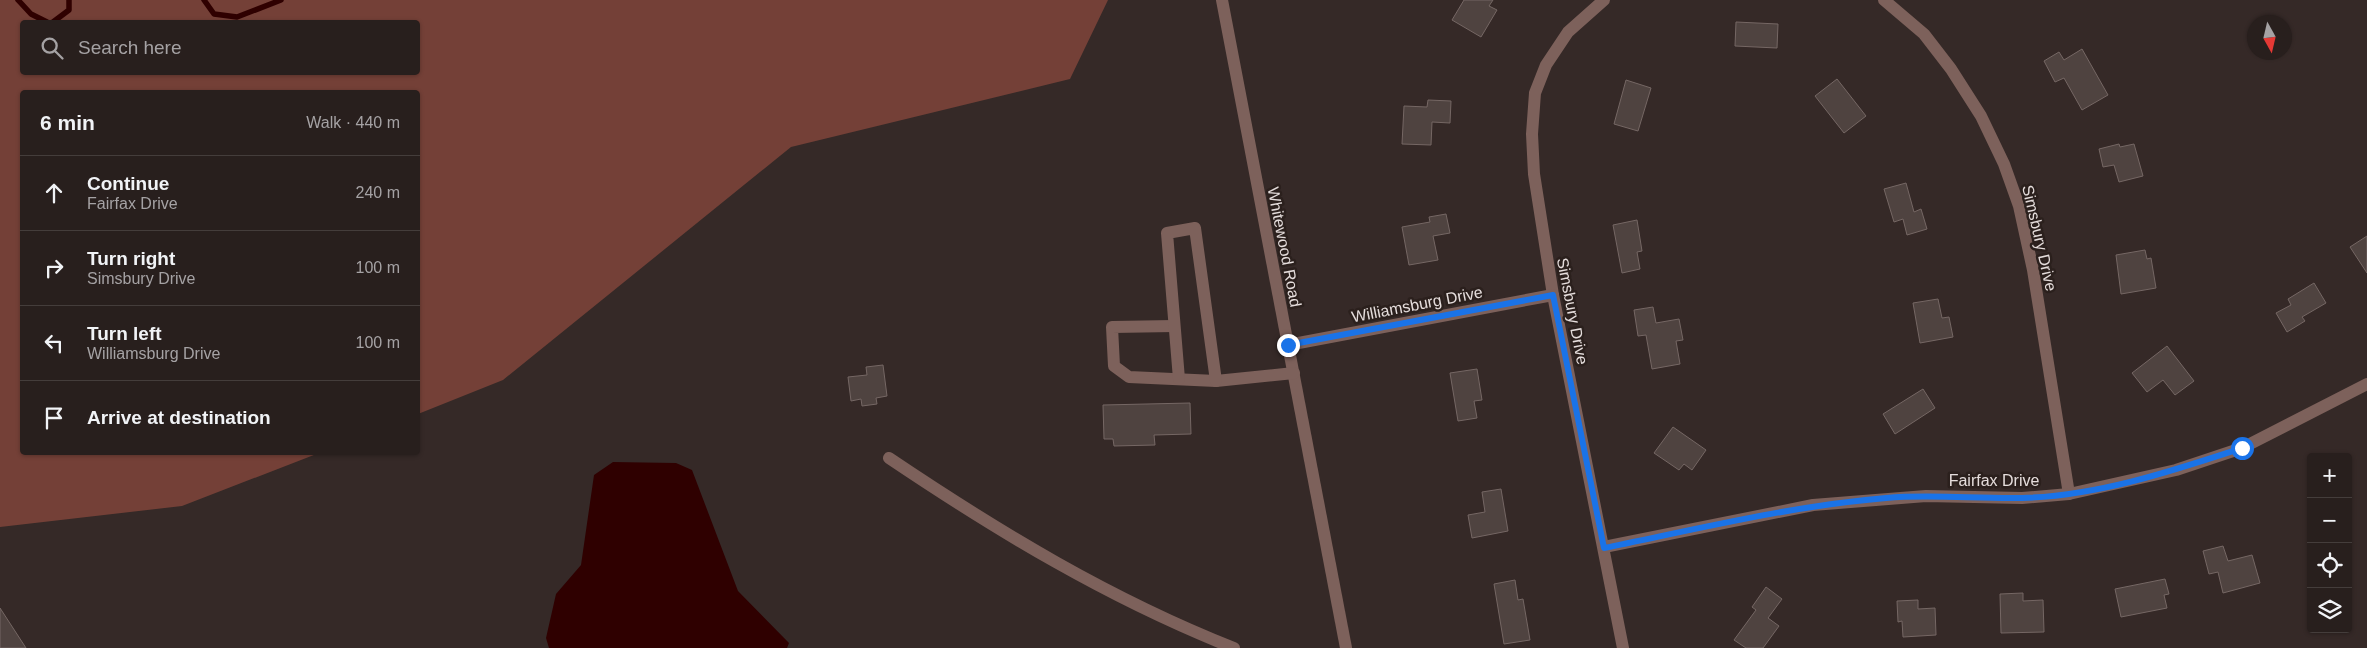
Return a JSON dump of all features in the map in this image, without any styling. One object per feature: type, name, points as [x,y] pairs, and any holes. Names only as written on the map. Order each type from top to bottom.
[{"type":"street","name":"Whitewood Road","points":[[1222,0],[1346,648]]},
{"type":"street","name":"Simsbury Drive","points":[[1604,0],[1568,32],[1546,65],[1535,93],[1532,134],[1534,174],[1553,295],[1623,648]]},
{"type":"street","name":"Simsbury Drive","points":[[1884,0],[1924,34],[1951,69],[1981,116],[2004,164],[2019,206],[2033,270],[2068,494]]},
{"type":"street","points":[[1179,379],[1166,233],[1195,228],[1216,381]]},
{"type":"street","name":"Williamsburg Drive","points":[[1288,345],[1553,295]]},
{"type":"street","points":[[1174,326],[1112,327],[1114,366],[1129,377],[1216,381],[1294,373]]},
{"type":"street","name":"Fairfax Drive","points":[[1604,548],[1813,506],[1926,496],[2022,498],[2068,494],[2176,470],[2242,448],[2367,384]]},
{"type":"street","points":[[889,458],[1019,543],[1110,593],[1234,648]]},
{"type":"shaded area","points":[[0,0],[1108,0],[1070,79],[791,147],[503,380],[420,413],[420,90],[20,90],[20,455],[314,455],[182,506],[0,527]]},
{"type":"shaded area","points":[[613,462],[676,463],[692,470],[738,591],[789,643],[787,648],[549,648],[546,638],[556,594],[581,565],[594,475]]},
{"type":"building","points":[[1464,0],[1493,0],[1489,6],[1497,10],[1481,37],[1452,20]]},
{"type":"building","points":[[1736,22],[1778,24],[1777,48],[1735,46]]},
{"type":"building","points":[[2082,49],[2108,95],[2082,110],[2064,78],[2055,82],[2044,61],[2059,52],[2064,60]]},
{"type":"building","points":[[1837,79],[1866,116],[1844,133],[1815,96]]},
{"type":"building","points":[[1626,80],[1651,88],[1638,131],[1614,124]]},
{"type":"building","points":[[1428,100],[1451,101],[1450,123],[1432,122],[1431,145],[1402,144],[1404,106],[1427,107]]},
{"type":"building","points":[[2119,144],[2120,147],[2134,144],[2143,176],[2119,182],[2114,165],[2103,167],[2099,149]]},
{"type":"building","points":[[1906,183],[1914,212],[1921,209],[1927,229],[1907,235],[1903,219],[1894,222],[1884,189]]},
{"type":"building","points":[[1446,214],[1450,233],[1433,236],[1438,260],[1409,265],[1402,227],[1430,222],[1429,217]]},
{"type":"building","points":[[1637,220],[1642,251],[1637,252],[1640,269],[1622,273],[1613,225]]},
{"type":"building","points":[[2367,236],[2367,273],[2350,247]]},
{"type":"building","points":[[2145,250],[2147,259],[2151,258],[2156,288],[2121,294],[2116,255]]},
{"type":"building","points":[[2314,283],[2326,303],[2302,317],[2305,321],[2287,332],[2276,313],[2291,305],[2288,299]]},
{"type":"building","points":[[1938,299],[1942,318],[1949,317],[1953,337],[1920,343],[1913,303]]},
{"type":"building","points":[[1653,307],[1656,323],[1679,319],[1683,340],[1676,341],[1680,364],[1652,369],[1646,335],[1638,336],[1634,310]]},
{"type":"building","points":[[2167,346],[2194,381],[2175,395],[2163,380],[2147,392],[2132,373]]},
{"type":"building","points":[[883,365],[887,396],[876,398],[877,404],[862,406],[861,399],[851,401],[848,377],[867,375],[866,367]]},
{"type":"building","points":[[1477,369],[1482,400],[1474,401],[1477,418],[1458,421],[1450,373]]},
{"type":"building","points":[[1923,389],[1935,408],[1895,434],[1883,414]]},
{"type":"building","points":[[1190,403],[1191,434],[1154,435],[1155,445],[1114,446],[1113,439],[1104,439],[1103,405]]},
{"type":"building","points":[[1673,427],[1706,450],[1692,470],[1684,464],[1679,470],[1654,453]]},
{"type":"building","points":[[1501,489],[1508,531],[1472,538],[1468,515],[1485,512],[1482,492]]},
{"type":"building","points":[[2223,546],[2228,561],[2252,555],[2260,583],[2223,593],[2218,572],[2209,574],[2203,551]]},
{"type":"building","points":[[2165,579],[2169,594],[2164,595],[2167,608],[2121,617],[2115,589]]},
{"type":"building","points":[[1515,580],[1518,600],[1523,599],[1530,640],[1504,644],[1494,584]]},
{"type":"building","points":[[1766,587],[1782,599],[1768,618],[1779,626],[1763,648],[1746,648],[1734,640],[1756,610],[1752,607]]},
{"type":"building","points":[[2023,593],[2023,601],[2043,600],[2044,632],[2001,633],[2000,594]]},
{"type":"building","points":[[1918,600],[1918,609],[1935,608],[1936,635],[1903,637],[1902,621],[1898,622],[1897,601]]},
{"type":"building","points":[[0,608],[26,648],[0,648]]},
{"type":"waterway","points":[[18,0],[31,14],[43,20]]},
{"type":"waterway","points":[[56,20],[69,10],[69,0]]},
{"type":"waterway","points":[[204,0],[214,14],[237,17],[281,0]]},
{"type":"route","points":[[1288,345],[1553,295],[1604,548],[1813,506],[1926,496],[2022,498],[2068,494],[2176,470],[2242,448]]}]
